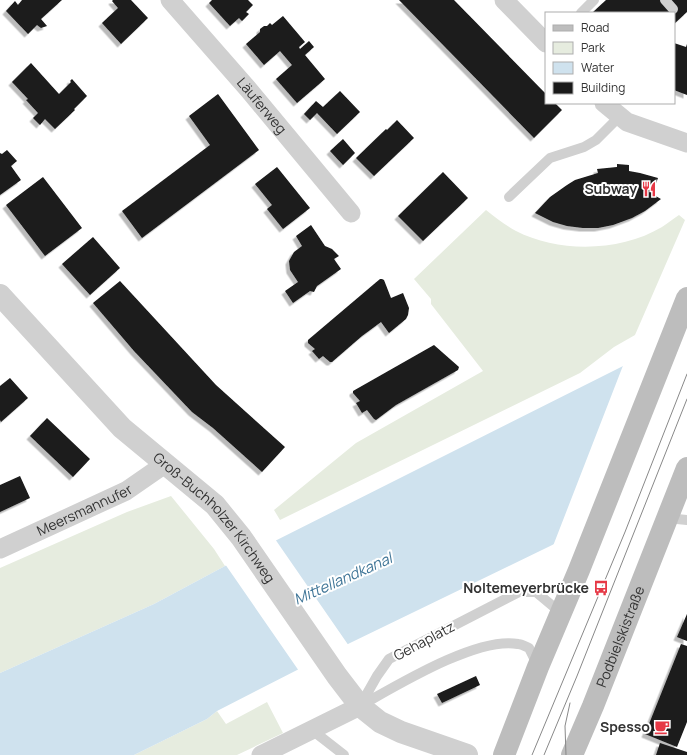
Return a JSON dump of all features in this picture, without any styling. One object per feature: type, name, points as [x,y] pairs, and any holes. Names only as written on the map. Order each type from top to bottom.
[{"type":"main road","points":[[504,755],[538,667],[587,551],[684,305]]},
{"type":"main road","points":[[675,516],[687,468]]},
{"type":"main road","name":"Podbielskistraße","points":[[572,755],[675,516]]},
{"type":"street","name":"Läuferweg","points":[[170,0],[248,89],[351,213]]},
{"type":"street","points":[[504,0],[545,42]]},
{"type":"street","points":[[605,104],[627,122],[687,143]]},
{"type":"street","name":"Groß-Buchholzer Kirchweg","points":[[0,295],[122,428],[215,505],[241,537],[336,676],[360,706],[380,722],[401,732],[467,755]]},
{"type":"street","name":"Meersmannufer","points":[[0,549],[126,491],[165,464]]},
{"type":"street","points":[[261,755],[360,706]]},
{"type":"lane","points":[[582,12],[594,0]]},
{"type":"lane","points":[[665,0],[673,9]]},
{"type":"lane","points":[[509,197],[550,158],[584,147],[596,140],[620,116]]},
{"type":"lane","name":"Gehaplatz","points":[[360,706],[377,676],[389,659],[519,592],[536,592],[561,613]]},
{"type":"lane","name":"Gehaplatz","points":[[360,706],[420,673],[465,653],[489,645],[518,644],[529,648],[538,667]]},
{"type":"lane","points":[[312,730],[344,755]]},
{"type":"green space","points":[[486,210],[516,231],[533,238],[551,243],[589,247],[628,241],[645,235],[662,227],[679,215],[685,220],[635,335],[614,347],[580,373],[280,520],[274,510],[356,443],[483,371],[431,304],[431,299],[414,279]]},
{"type":"green space","points":[[171,496],[214,549],[225,566],[154,604],[0,673],[0,568],[127,512]]},
{"type":"green space","points":[[267,702],[283,733],[237,755],[134,755],[207,719],[217,711],[226,724]]},
{"type":"water","name":"Mittellandkanal","points":[[651,352],[579,532],[350,643],[217,711],[207,719],[134,755],[0,755],[0,673],[154,604],[225,566]]},
{"type":"pier","name":"Noltemeyerbrücke","points":[[687,333],[687,483],[553,546],[624,363]]},
{"type":"pier","points":[[275,539],[349,646],[299,671],[225,564]]},
{"type":"building","points":[[22,0],[62,0],[41,19],[47,26],[41,28],[37,25],[28,34],[6,11],[15,1],[18,5]]},
{"type":"building","points":[[131,0],[148,18],[121,44],[102,23],[118,8],[112,1]]},
{"type":"building","points":[[212,0],[248,0],[253,5],[246,12],[249,14],[242,21],[239,18],[230,26],[209,3]]},
{"type":"building","points":[[399,0],[454,0],[545,93],[545,104],[556,104],[562,110],[534,138]]},
{"type":"building","points":[[606,0],[687,0],[687,12],[675,23],[675,12],[593,12]]},
{"type":"building","points":[[283,16],[305,42],[299,47],[300,49],[309,41],[314,47],[305,55],[325,79],[297,103],[276,79],[292,65],[280,51],[264,65],[246,44],[260,32],[260,29],[270,23],[272,25]]},
{"type":"building","points":[[675,43],[686,47],[687,44],[687,95],[675,90]]},
{"type":"building","points":[[31,63],[59,94],[71,82],[70,81],[72,79],[87,96],[55,129],[45,119],[40,125],[33,118],[38,113],[26,100],[28,99],[12,82]]},
{"type":"building","points":[[340,91],[360,112],[337,134],[317,113],[310,120],[304,114],[316,101],[323,107]]},
{"type":"building","points":[[218,94],[259,150],[142,238],[122,211],[210,145],[189,116]]},
{"type":"building","points":[[397,120],[414,138],[374,176],[356,158]]},
{"type":"building","points":[[343,139],[355,153],[343,165],[330,151]]},
{"type":"building","points":[[7,150],[17,161],[11,166],[21,180],[0,195],[0,153],[2,154]]},
{"type":"building","points":[[617,164],[629,165],[629,171],[658,178],[652,194],[661,199],[645,211],[632,218],[613,225],[598,228],[567,226],[553,222],[535,213],[550,197],[575,180],[598,173],[597,169],[617,167]]},
{"type":"building","points":[[277,167],[310,208],[283,229],[267,209],[272,205],[255,184]]},
{"type":"building","points":[[443,172],[468,198],[423,241],[398,216]]},
{"type":"building","points":[[43,177],[82,228],[45,256],[6,205]]},
{"type":"building","points":[[311,225],[325,246],[332,249],[339,256],[334,259],[341,269],[317,286],[314,292],[310,291],[293,303],[285,291],[298,282],[290,270],[289,261],[294,252],[302,246],[296,236]]},
{"type":"building","points":[[93,237],[120,268],[90,295],[62,264]]},
{"type":"building","points":[[380,279],[384,280],[391,298],[403,293],[409,308],[406,319],[389,333],[381,322],[332,362],[323,356],[319,359],[312,351],[315,349],[308,343],[308,340]]},
{"type":"building","points":[[120,281],[216,385],[285,447],[262,472],[213,428],[192,412],[134,351],[93,303]]},
{"type":"building","points":[[434,345],[459,367],[458,370],[396,405],[376,420],[367,410],[362,413],[356,403],[360,401],[353,391]]},
{"type":"building","points":[[10,378],[28,398],[1,422],[0,386]]},
{"type":"building","points":[[47,418],[90,459],[73,477],[30,436]]},
{"type":"building","points":[[20,476],[30,498],[0,512],[0,485]]},
{"type":"building","points":[[687,614],[687,641],[677,637]]},
{"type":"building","points":[[681,644],[687,646],[687,722],[677,747],[645,734]]},
{"type":"building","points":[[476,676],[480,685],[442,703],[437,694]]},
{"type":"building","points":[[660,743],[687,752],[687,755],[656,755]]},
{"type":"tram line","points":[[532,755],[625,532],[687,374]]},
{"type":"tram line","points":[[544,755],[687,399]]},
{"type":"tram line","points":[[566,755],[565,726],[570,703]]},
{"type":"place","name":"Subway","points":[[649,189]]},
{"type":"place","name":"Noltemeyerbrücke","points":[[601,588]]},
{"type":"place","name":"Spesso","points":[[662,727]]}]
